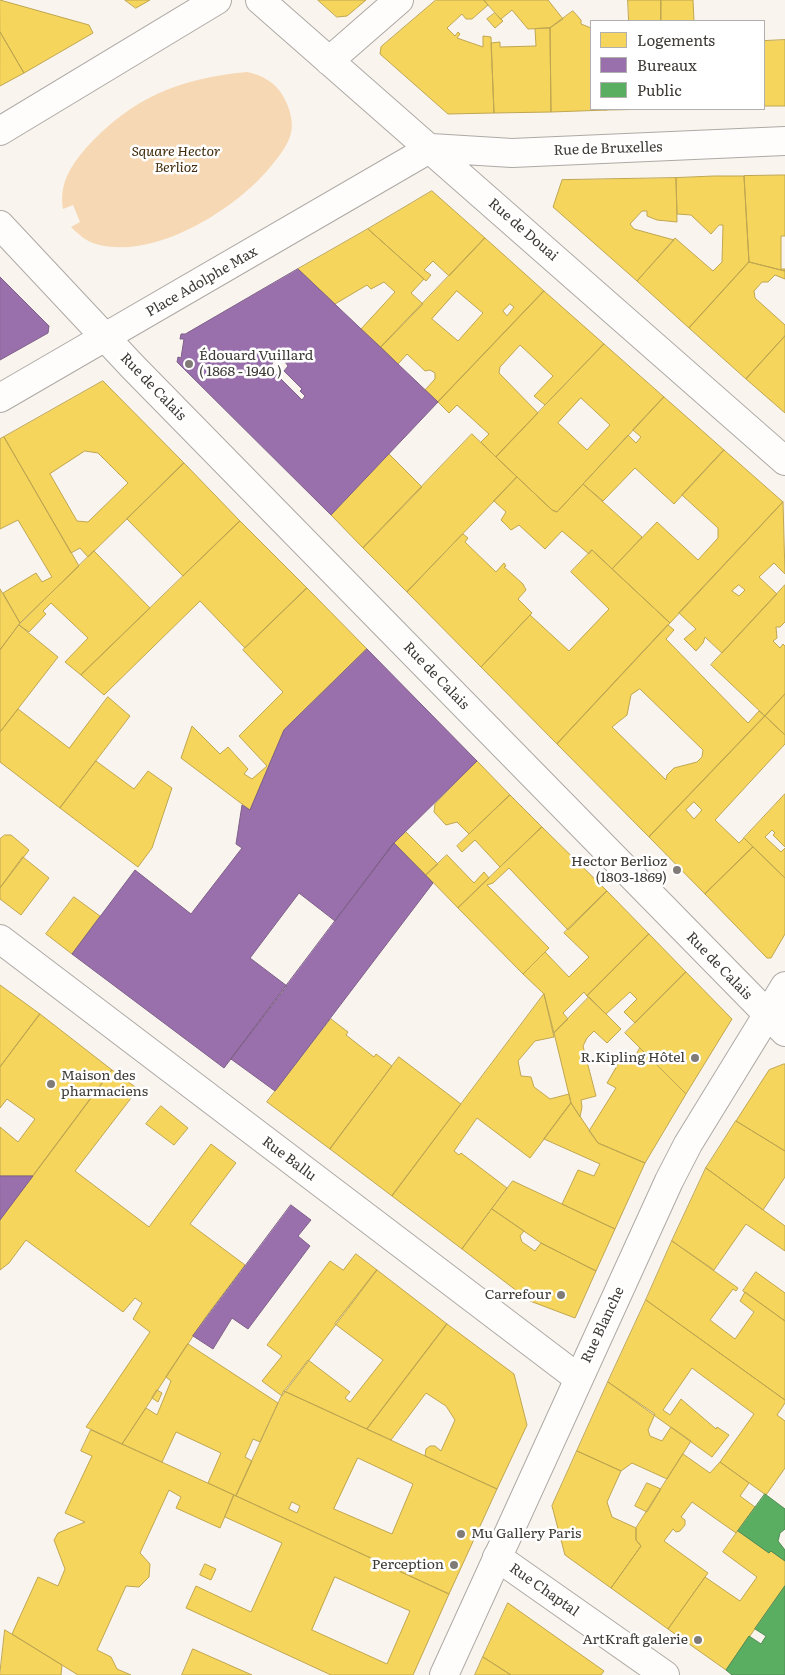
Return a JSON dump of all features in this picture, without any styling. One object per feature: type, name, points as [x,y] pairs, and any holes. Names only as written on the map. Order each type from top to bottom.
[{"type":"street","points":[[0,131],[217,0]]},
{"type":"street","name":"Rue de Douai","points":[[260,0],[431,148],[785,461]]},
{"type":"street","points":[[329,61],[399,0]]},
{"type":"street","name":"Rue de Bruxelles","points":[[431,148],[512,153],[785,141]]},
{"type":"street","name":"Place Adolphe Max","points":[[0,398],[431,148]]},
{"type":"street","points":[[0,225],[106,337]]},
{"type":"street","name":"Rue de Calais","points":[[106,337],[776,1023]]},
{"type":"street","name":"Rue Ballu","points":[[0,939],[578,1378]]},
{"type":"street","name":"Rue Blanche","points":[[444,1675],[578,1378],[688,1144],[776,1023],[785,986]]},
{"type":"street","name":"Rue Chaptal","points":[[497,1557],[664,1675]]},
{"type":"green space","name":"Square Hector Berlioz","points":[[247,72],[263,77],[276,87],[287,104],[292,124],[290,137],[283,150],[257,182],[216,214],[193,227],[168,238],[143,245],[119,247],[96,244],[83,237],[71,227],[80,222],[73,205],[63,209],[64,184],[75,162],[103,131],[121,116],[158,94],[200,79]]},
{"type":"building: Logements","points":[[0,0],[89,25],[93,33],[24,73],[0,32]]},
{"type":"building: Logements","points":[[125,0],[150,0],[136,8]]},
{"type":"building: Logements","points":[[318,0],[366,0],[347,16],[337,17]]},
{"type":"building: Logements","points":[[436,0],[484,0],[488,5],[472,19],[466,19],[462,14],[447,28],[455,36],[458,32],[460,34],[457,38],[483,47],[483,36],[491,37],[494,113],[448,114],[380,54],[381,47]]},
{"type":"building: Logements","points":[[484,0],[548,0],[563,19],[550,28],[528,29],[512,10],[501,19]]},
{"type":"building: Logements","points":[[628,0],[661,0],[661,20],[629,20]]},
{"type":"building: Logements","points":[[661,0],[693,0],[694,20],[661,20]]},
{"type":"building: Logements","points":[[573,11],[581,20],[581,24],[590,28],[590,110],[607,110],[551,112],[550,28]]},
{"type":"building: Logements","points":[[495,13],[503,21],[495,28],[487,19]]},
{"type":"building: Logements","points":[[550,28],[551,112],[494,113],[491,43],[500,42],[500,47],[536,46],[535,29]]},
{"type":"building: Logements","points":[[0,32],[24,73],[0,86]]},
{"type":"building: Logements","points":[[785,40],[785,106],[765,106],[765,41]]},
{"type":"building: Logements","points":[[785,175],[785,236],[781,236],[781,269],[785,269],[785,271],[749,262],[744,176]]},
{"type":"building: Logements","points":[[744,176],[749,262],[689,328],[637,281],[675,238],[713,271],[722,262],[723,225],[719,225],[711,234],[691,215],[677,214],[676,178]]},
{"type":"building: Logements","points":[[676,178],[677,222],[657,220],[647,216],[647,211],[642,211],[630,224],[634,229],[674,240],[637,281],[553,207],[562,180]]},
{"type":"building: Logements","points":[[432,191],[485,238],[449,276],[433,261],[424,270],[431,275],[426,281],[368,229]]},
{"type":"building: Logements","points":[[368,229],[424,279],[411,293],[423,304],[381,347],[361,329],[395,292],[384,282],[371,289],[367,285],[335,304],[298,269]]},
{"type":"building: Logements","points":[[485,238],[544,291],[438,402],[425,390],[435,379],[435,373],[430,370],[425,371],[407,354],[398,364],[381,347]],"holes":[[[457,291],[483,313],[458,341],[432,319]],[[510,304],[514,307],[507,316],[503,311]]]},
{"type":"building: Logements","points":[[749,262],[785,271],[785,279],[775,275],[768,282],[762,282],[754,291],[755,298],[785,325],[785,336],[746,379],[689,328]]},
{"type":"building: Logements","points":[[544,291],[604,344],[545,405],[534,396],[553,376],[520,345],[500,367],[499,373],[538,413],[496,457],[481,442],[489,434],[457,405],[449,413],[438,402]]},
{"type":"building: Logements","points":[[785,336],[785,413],[746,379]]},
{"type":"building: Logements","points":[[604,344],[664,397],[557,512],[552,510],[496,457]],"holes":[[[581,398],[610,425],[587,450],[558,423]]]},
{"type":"building: Logements","points":[[103,381],[184,463],[88,557],[80,548],[71,553],[4,437]],"holes":[[[85,451],[98,453],[128,483],[88,522],[77,521],[50,474]]]},
{"type":"building: Logements","points":[[664,397],[724,450],[674,504],[635,468],[603,501],[583,484],[628,435],[636,443],[641,437],[633,430]]},
{"type":"building: Logements","points":[[472,434],[517,477],[407,592],[363,548]]},
{"type":"building: Logements","points":[[4,437],[79,566],[20,623],[3,593],[36,573],[42,582],[52,577],[18,520],[0,529],[0,439]]},
{"type":"building: Logements","points":[[724,450],[783,502],[670,623],[612,569],[657,522],[698,560],[718,538],[718,528],[682,495]]},
{"type":"building: Logements","points":[[389,454],[422,487],[363,548],[331,515]]},
{"type":"building: Logements","points":[[184,463],[240,521],[183,576],[127,519]]},
{"type":"building: Logements","points":[[517,477],[552,510],[557,512],[583,484],[642,537],[612,569],[592,550],[589,554],[562,531],[545,549],[519,525],[511,530],[501,520],[506,512],[494,501]]},
{"type":"building: Logements","points":[[783,502],[785,574],[774,563],[759,577],[777,594],[722,653],[705,637],[703,643],[696,651],[684,639],[696,629],[679,613]],"holes":[[[739,585],[745,590],[739,596],[732,591]]]},
{"type":"building: Logements","points":[[240,521],[307,588],[245,648],[200,601],[104,695],[81,675]]},
{"type":"building: Logements","points":[[463,534],[468,538],[465,542],[496,572],[504,563],[506,566],[504,567],[523,584],[526,590],[518,599],[532,613],[481,667],[407,592]]},
{"type":"building: Logements","points":[[592,550],[670,623],[557,744],[481,667],[530,615],[569,651],[609,609],[571,572]]},
{"type":"building: Logements","points":[[94,551],[150,608],[81,675],[65,662],[88,638],[51,603],[43,611],[46,614],[29,632],[19,625]]},
{"type":"building: Logements","points":[[785,585],[785,622],[780,627],[776,627],[777,638],[773,641],[780,648],[783,644],[785,646],[785,694],[765,716],[711,665]]},
{"type":"building: Logements","points":[[307,588],[367,649],[284,730],[250,810],[181,758],[192,726],[220,754],[228,747],[248,769],[244,774],[252,779],[267,766],[239,736],[283,692],[243,650]]},
{"type":"building: Logements","points":[[0,589],[20,623],[0,650]]},
{"type":"building: Logements","points":[[19,625],[58,657],[0,732],[0,650]]},
{"type":"building: Logements","points":[[668,625],[674,630],[666,639],[748,723],[759,711],[765,716],[649,837],[557,744]],"holes":[[[640,689],[703,750],[702,757],[697,762],[674,768],[667,775],[666,780],[612,727],[627,715],[631,695]]]},
{"type":"building: Logements","points":[[785,694],[785,735],[765,716]]},
{"type":"building: Logements","points":[[108,697],[130,716],[60,808],[0,762],[0,732],[18,709],[69,748]]},
{"type":"building: Logements","points":[[765,716],[785,735],[785,744],[715,820],[739,843],[744,838],[753,847],[705,894],[649,837]],"holes":[[[694,802],[702,810],[694,819],[686,810]]]},
{"type":"building: Logements","points":[[96,761],[134,789],[148,771],[172,788],[152,848],[138,867],[60,808]]},
{"type":"building: Logements","points":[[477,761],[510,795],[469,834],[457,822],[446,825],[434,812],[435,804]]},
{"type":"building: Logements","points":[[785,794],[785,847],[773,835],[775,833],[772,830],[765,837],[781,852],[785,848],[785,878],[744,838]]},
{"type":"building: Logements","points":[[510,795],[542,827],[500,867],[475,840],[462,852],[457,846]]},
{"type":"building: Logements","points":[[542,827],[607,891],[568,930],[509,868],[493,883],[487,885],[549,948],[523,974],[458,908]]},
{"type":"building: Logements","points":[[406,832],[438,864],[426,875],[394,843]]},
{"type":"building: Logements","points":[[5,835],[11,835],[29,850],[0,888],[0,839]]},
{"type":"building: Logements","points":[[753,847],[785,878],[785,934],[771,958],[767,958],[705,894]]},
{"type":"building: Logements","points":[[447,855],[474,883],[484,872],[489,878],[458,908],[426,875]]},
{"type":"building: Logements","points":[[23,857],[49,878],[21,915],[0,899],[0,888]]},
{"type":"building: Logements","points":[[607,891],[649,934],[587,996],[584,992],[563,1013],[568,1019],[554,1033],[544,994],[523,974],[545,952],[569,977],[589,957],[564,933]]},
{"type":"building: Logements","points":[[74,897],[100,916],[72,954],[46,934]]},
{"type":"building: Logements","points":[[649,934],[686,972],[635,1023],[624,1012],[637,999],[630,992],[606,1014],[587,996]]},
{"type":"building: Logements","points":[[686,972],[732,1019],[686,1094],[625,1033]]},
{"type":"building: Logements","points":[[0,985],[40,1014],[0,1067]]},
{"type":"building: Logements","points":[[544,994],[554,1037],[535,1041],[518,1061],[521,1076],[531,1077],[534,1087],[550,1099],[569,1094],[571,1103],[530,1158],[477,1118],[454,1151],[459,1155],[461,1153],[507,1188],[462,1249],[392,1196]]},
{"type":"building: Logements","points":[[589,997],[621,1029],[607,1043],[594,1031],[587,1038],[583,1046],[596,1096],[581,1100],[580,1117],[571,1103],[554,1033]]},
{"type":"building: Logements","name":"Maison des pharmaciens","points":[[40,1014],[112,1070],[33,1176],[0,1176],[0,1127],[18,1142],[35,1119],[7,1099],[0,1108],[0,1067]]},
{"type":"building: Logements","points":[[331,1019],[348,1032],[346,1035],[374,1057],[376,1054],[392,1066],[330,1149],[267,1102]]},
{"type":"building: Logements","points":[[640,1048],[686,1094],[645,1163],[598,1143],[589,1131],[616,1088],[607,1083],[621,1059],[631,1064]]},
{"type":"building: Logements","points":[[399,1057],[461,1104],[392,1196],[330,1149]]},
{"type":"building: Logements","points":[[785,1064],[785,1151],[736,1121],[769,1070]]},
{"type":"building: Logements","points":[[112,1070],[138,1089],[75,1171],[149,1227],[211,1144],[236,1163],[190,1224],[245,1265],[205,1318],[122,1444],[86,1427],[150,1332],[133,1319],[142,1303],[135,1298],[123,1312],[26,1240],[9,1263],[0,1270],[0,1220]]},
{"type":"building: Logements","points":[[571,1103],[598,1143],[645,1163],[615,1229],[562,1204],[578,1170],[594,1176],[600,1164],[544,1139]]},
{"type":"building: Logements","points":[[161,1106],[188,1128],[174,1145],[146,1124]]},
{"type":"building: Logements","points":[[736,1121],[785,1151],[785,1177],[763,1210],[706,1168]]},
{"type":"building: Logements","points":[[706,1168],[785,1226],[785,1251],[746,1224],[714,1270],[672,1241]]},
{"type":"building: Logements","points":[[513,1181],[615,1229],[596,1271],[541,1243],[492,1209]]},
{"type":"building: Logements","points":[[492,1209],[524,1231],[520,1236],[522,1242],[535,1251],[541,1243],[596,1271],[575,1318],[530,1301],[462,1249]]},
{"type":"building: Logements","points":[[672,1241],[738,1288],[736,1291],[733,1289],[710,1320],[735,1339],[754,1312],[740,1301],[745,1292],[785,1321],[785,1400],[646,1300]]},
{"type":"building: Logements","points":[[356,1254],[377,1270],[282,1396],[262,1381],[282,1356],[267,1345],[330,1261],[343,1270]]},
{"type":"building: Logements","points":[[377,1270],[447,1324],[367,1429],[284,1391],[308,1360],[350,1392],[345,1398],[350,1402],[383,1360],[335,1324]]},
{"type":"building: Logements","points":[[756,1272],[785,1293],[785,1321],[743,1291]]},
{"type":"building: Logements","points":[[646,1300],[785,1400],[777,1415],[785,1421],[785,1468],[766,1495],[720,1462],[754,1414],[692,1368],[663,1410],[670,1415],[681,1399],[716,1429],[717,1427],[729,1435],[712,1457],[608,1382]]},
{"type":"building: Logements","points":[[447,1324],[514,1374],[527,1425],[497,1489],[425,1456],[426,1449],[430,1446],[435,1446],[441,1451],[455,1420],[446,1406],[426,1393],[391,1440],[367,1429]]},
{"type":"building: Logements","points":[[188,1344],[278,1403],[260,1442],[253,1439],[245,1457],[252,1461],[236,1496],[208,1483],[221,1453],[176,1432],[162,1462],[122,1444],[146,1408],[157,1415],[171,1381],[166,1377]]},
{"type":"building: Logements","points":[[608,1382],[655,1414],[648,1430],[650,1436],[662,1441],[671,1427],[691,1441],[667,1479],[632,1463],[621,1471],[577,1451]]},
{"type":"building: Logements","points":[[157,1390],[162,1393],[158,1402],[152,1398]]},
{"type":"building: Logements","points":[[284,1391],[497,1489],[449,1594],[236,1496]],"holes":[[[358,1458],[413,1484],[392,1534],[334,1509]],[[292,1502],[300,1506],[297,1513],[289,1509]]]},
{"type":"building: Logements","points":[[91,1430],[234,1495],[220,1528],[176,1508],[181,1497],[169,1490],[140,1553],[150,1564],[149,1577],[139,1587],[126,1586],[97,1650],[111,1657],[117,1669],[131,1675],[78,1675],[12,1634],[38,1577],[58,1586],[65,1569],[54,1540],[58,1533],[85,1522],[65,1513],[92,1456],[81,1451]]},
{"type":"building: Logements","points":[[577,1451],[621,1471],[607,1502],[612,1517],[636,1528],[636,1540],[641,1546],[611,1588],[565,1555],[552,1506]]},
{"type":"building: Logements","points":[[683,1454],[710,1473],[720,1462],[749,1483],[740,1496],[755,1507],[736,1533],[692,1502],[681,1517],[685,1520],[685,1525],[680,1531],[676,1532],[673,1529],[664,1541],[708,1573],[668,1629],[611,1588],[641,1546],[636,1540],[636,1528]]},
{"type":"building: Logements","points":[[647,1483],[661,1489],[647,1512],[635,1506]]},
{"type":"building: Logements","points":[[234,1495],[449,1594],[413,1675],[331,1675],[186,1608],[196,1586],[251,1612],[282,1543],[225,1517]],"holes":[[[335,1577],[410,1611],[387,1664],[312,1630]]]},
{"type":"building: Logements","points":[[738,1531],[769,1553],[771,1551],[785,1561],[785,1586],[726,1670],[668,1629],[705,1577],[740,1601],[757,1577],[723,1552]]},
{"type":"building: Logements","points":[[205,1564],[216,1569],[211,1580],[200,1575]]},
{"type":"building: Logements","points":[[508,1603],[604,1671],[601,1675],[511,1675],[483,1657]]},
{"type":"building: Logements","points":[[5,1630],[62,1665],[61,1675],[0,1675]]},
{"type":"building: Logements","points":[[193,1649],[252,1675],[182,1675]]},
{"type":"building: Logements","points":[[483,1657],[511,1675],[475,1675]]},
{"type":"building: Bureaux","points":[[298,269],[438,402],[331,515],[177,362],[178,357],[181,358],[184,339],[180,339],[181,334],[185,334]],"holes":[[[277,351],[288,366],[284,371],[302,389],[300,391],[305,396],[302,400],[270,368],[273,362],[271,354]]]},
{"type":"building: Bureaux","points":[[0,277],[49,326],[48,333],[0,360]]},
{"type":"building: Bureaux","points":[[367,649],[477,761],[394,843],[335,921],[299,893],[250,958],[287,986],[224,1068],[72,954],[135,870],[191,914],[242,848],[236,844],[242,805],[250,810],[284,730]]},
{"type":"building: Bureaux","points":[[394,843],[433,883],[275,1091],[231,1059]]},
{"type":"building: Bureaux","points":[[0,1176],[33,1176],[0,1220]]},
{"type":"building: Bureaux","points":[[291,1205],[311,1220],[298,1236],[310,1246],[248,1329],[232,1318],[213,1349],[193,1336]]},
{"type":"building: Public","points":[[765,1494],[785,1509],[785,1529],[780,1533],[778,1541],[785,1550],[785,1561],[771,1551],[769,1553],[738,1531]]},
{"type":"building: Public","points":[[785,1586],[785,1675],[732,1675],[726,1670],[749,1636],[761,1644],[766,1636],[755,1629]]},
{"type":"place","name":"Édouard Vuillard ( 1868 - 1940 )","points":[[189,364]]},
{"type":"place","name":"Hector Berlioz (1803-1869)","points":[[677,870]]},
{"type":"place","name":"R.Kipling Hôtel","points":[[695,1058]]},
{"type":"place","name":"Maison des pharmaciens","points":[[51,1084]]},
{"type":"place","name":"Carrefour","points":[[561,1295]]},
{"type":"place","name":"Mu Gallery Paris","points":[[461,1534]]},
{"type":"place","name":"Perception","points":[[454,1565]]},
{"type":"place","name":"ArtKraft galerie","points":[[698,1640]]}]
